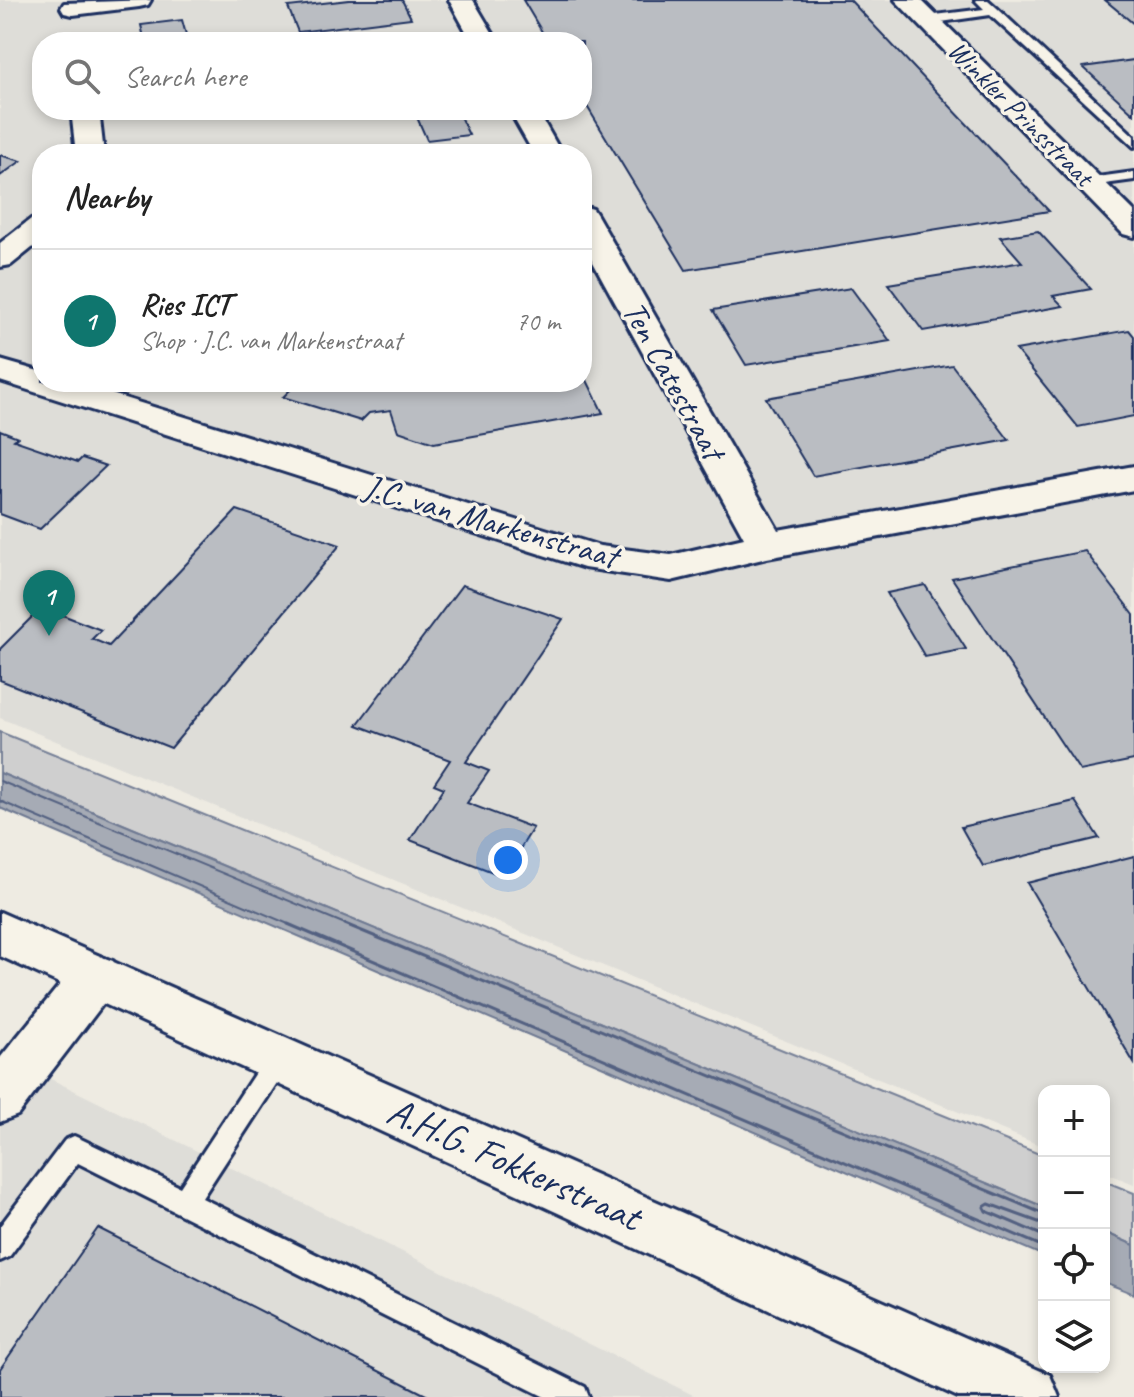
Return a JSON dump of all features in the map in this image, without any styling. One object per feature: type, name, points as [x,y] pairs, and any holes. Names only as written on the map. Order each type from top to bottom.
[{"type":"street","points":[[74,13],[139,0]]},
{"type":"street","points":[[461,0],[479,32]]},
{"type":"street","name":"Winkler Prinsstraat","points":[[907,0],[1133,226]]},
{"type":"street","points":[[86,120],[89,144]]},
{"type":"street","points":[[529,120],[542,144]]},
{"type":"street","points":[[0,258],[32,233]]},
{"type":"street","name":"Ten Catestraat","points":[[592,233],[767,545]]},
{"type":"street","name":"J.C. van Markenstraat","points":[[0,370],[32,380]]},
{"type":"street","name":"J.C. van Markenstraat","points":[[70,392],[598,559],[671,568],[767,545],[1134,478]]},
{"type":"street","name":"A.H.G. Fokkerstraat","points":[[0,933],[1028,1397]]},
{"type":"street","points":[[0,1098],[96,976]]},
{"type":"lane","points":[[981,0],[1134,143]]},
{"type":"lane","points":[[927,20],[993,11]]},
{"type":"lane","points":[[1090,182],[1134,176]]},
{"type":"lane","points":[[185,1202],[279,1058]]},
{"type":"lane","points":[[0,1248],[74,1148],[575,1397]]},
{"type":"shaded area","points":[[0,0],[1134,0],[1134,1184],[1110,1174],[1110,1085],[1038,1085],[1038,1145],[0,718]]},
{"type":"shaded area","points":[[0,732],[1038,1154],[1038,1205],[0,773]]},
{"type":"shaded area","points":[[0,1054],[697,1397],[0,1397]]},
{"type":"shaded area","points":[[1110,1183],[1134,1193],[1134,1245],[1110,1235]]},
{"type":"water","points":[[0,773],[1038,1205],[1038,1253],[0,808]]},
{"type":"water","points":[[1110,1235],[1134,1245],[1134,1294],[1110,1284]]},
{"type":"building","points":[[349,0],[402,0],[411,18],[298,32],[288,7]]},
{"type":"building","points":[[523,0],[850,0],[1049,211],[686,270],[592,115],[592,32],[542,32]]},
{"type":"building","points":[[1105,0],[1134,0],[1134,24]]},
{"type":"building","points":[[182,20],[185,32],[143,32],[141,25]]},
{"type":"building","points":[[1134,60],[1134,114],[1083,67]]},
{"type":"building","points":[[418,120],[462,120],[469,135],[427,140]]},
{"type":"building","points":[[0,155],[21,161],[0,176]]},
{"type":"building","points":[[1038,231],[1091,289],[1053,296],[1063,306],[923,331],[888,284],[1022,262],[1000,237]]},
{"type":"building","points":[[851,288],[890,341],[746,365],[713,310]]},
{"type":"building","points":[[1129,330],[1134,336],[1134,416],[1078,427],[1016,350]]},
{"type":"building","points":[[952,365],[1009,440],[813,476],[766,398]]},
{"type":"building","points":[[592,390],[603,413],[434,443],[398,431],[391,410],[369,413],[361,421],[283,397],[288,392]]},
{"type":"building","points":[[0,430],[18,437],[14,440],[78,462],[82,458],[106,466],[40,529],[0,514]]},
{"type":"building","points":[[237,510],[340,545],[171,748],[0,680],[0,649],[42,607],[101,630],[92,639],[109,646]]},
{"type":"building","points":[[1085,551],[1134,615],[1134,760],[1080,771],[952,578]]},
{"type":"building","points":[[462,585],[563,619],[466,762],[489,771],[467,803],[533,828],[503,876],[410,840],[444,788],[434,784],[450,760],[357,725]]},
{"type":"building","points":[[925,585],[966,649],[925,657],[887,593]]},
{"type":"building","points":[[1075,801],[1099,838],[983,866],[961,827]]},
{"type":"building","points":[[1134,856],[1134,1063],[1027,883]]},
{"type":"building","points":[[98,1228],[430,1397],[0,1397],[0,1369]]},
{"type":"place","name":"Ries ICT","points":[[49,636]]}]
